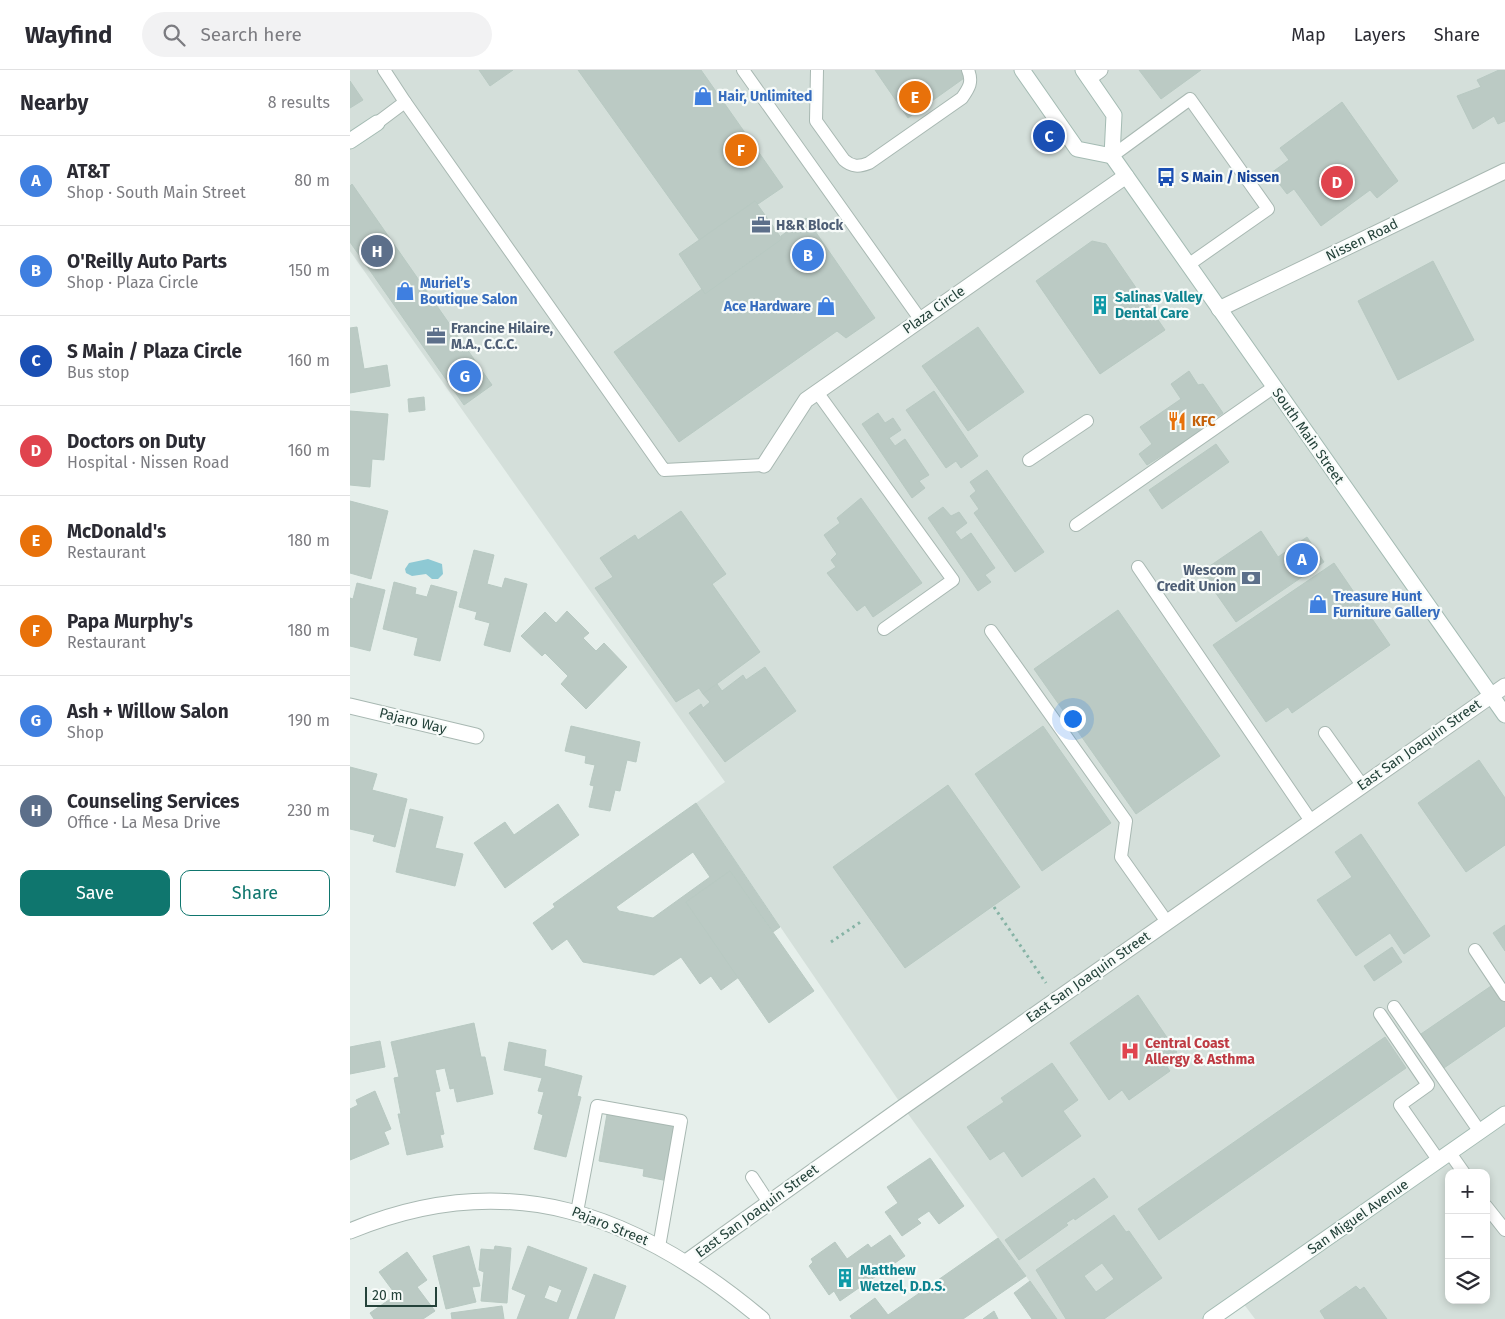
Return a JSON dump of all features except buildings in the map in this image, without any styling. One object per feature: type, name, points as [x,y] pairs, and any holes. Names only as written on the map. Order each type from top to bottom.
[{"type":"street","points":[[1022,70],[1077,149],[1112,156],[1114,114],[1091,73]]},
{"type":"street","points":[[350,141],[376,123]]},
{"type":"street","name":"South Main Street","points":[[1112,156],[1505,715]]},
{"type":"street","name":"Nissen Road","points":[[1219,309],[1505,171]]},
{"type":"street","name":"Plaza Circle","points":[[764,464],[806,400],[1126,176]]},
{"type":"street","name":"East San Joaquin Street","points":[[686,1262],[724,1237],[1057,998],[1505,686]]},
{"type":"street","name":"Pajaro Way","points":[[350,706],[476,736]]},
{"type":"street","name":"San Miguel Avenue","points":[[1211,1319],[1505,1114]]},
{"type":"street","name":"Pajaro Street","points":[[350,1231],[405,1211],[470,1201],[537,1203],[577,1212],[618,1226],[659,1247],[686,1262],[762,1319]]},
{"type":"lane","points":[[384,70],[664,470],[764,464]]},
{"type":"lane","points":[[743,70],[920,319]]},
{"type":"lane","points":[[817,70],[816,121],[844,160],[848,164],[861,166],[869,164],[962,98],[972,78],[968,70]]},
{"type":"lane","points":[[1112,156],[1190,99],[1268,209],[1188,266]]},
{"type":"lane","points":[[376,123],[405,102]]},
{"type":"lane","points":[[1076,525],[1274,387]]},
{"type":"lane","points":[[817,392],[953,580],[884,630]]},
{"type":"lane","points":[[1029,460],[1087,420]]},
{"type":"lane","points":[[1138,567],[1311,821]]},
{"type":"lane","points":[[992,631],[1126,821],[1122,858],[1167,922]]},
{"type":"lane","points":[[1325,732],[1362,785]]},
{"type":"lane","points":[[1475,950],[1505,994]]},
{"type":"lane","points":[[1394,1007],[1480,1132]]},
{"type":"lane","points":[[1380,1014],[1428,1085],[1400,1105],[1445,1157],[1459,1169]]},
{"type":"lane","points":[[577,1212],[597,1106],[680,1121],[659,1247]]},
{"type":"lane","points":[[752,1176],[769,1203]]},
{"type":"lane","points":[[1490,1211],[1505,1230]]},
{"type":"path","points":[[994,907],[1057,998]]},
{"type":"path","points":[[831,942],[862,921]]},
{"type":"shaded area","points":[[350,70],[1505,70],[1505,1319],[1255,1319],[1240,1299],[1211,1319],[1057,1319],[903,1107],[696,803],[725,782],[350,251]]},
{"type":"water","points":[[428,559],[442,564],[443,574],[438,579],[432,579],[426,574],[412,576],[406,573],[405,569],[409,563]]},
{"type":"place","name":"Hair, Unlimited","points":[[703,96]]},
{"type":"place","name":"McDonald's","points":[[915,97]]},
{"type":"place","name":"S Main / Plaza Circle","points":[[1049,136]]},
{"type":"place","name":"Papa Murphy's","points":[[741,150]]},
{"type":"place","name":"S Main / Nissen","points":[[1166,177]]},
{"type":"place","name":"Doctors on Duty","points":[[1337,182]]},
{"type":"place","name":"H&R Block","points":[[761,225]]},
{"type":"place","name":"Counseling Services","points":[[377,251]]},
{"type":"place","name":"O'Reilly Auto Parts","points":[[808,255]]},
{"type":"place","name":"Muriel’s Boutique Salon","points":[[405,291]]},
{"type":"place","name":"Salinas Valley Dental Care","points":[[1100,305]]},
{"type":"place","name":"Ace Hardware","points":[[826,306]]},
{"type":"place","name":"Francine Hilaire, M.A., C.C.C.","points":[[436,336]]},
{"type":"place","name":"Ash + Willow Salon","points":[[465,376]]},
{"type":"place","name":"KFC","points":[[1177,421]]},
{"type":"place","name":"AT&T","points":[[1302,559]]},
{"type":"place","name":"Wescom Credit Union","points":[[1251,578]]},
{"type":"place","name":"Treasure Hunt Furniture Gallery","points":[[1318,604]]},
{"type":"place","name":"Central Coast Allergy & Asthma","points":[[1130,1051]]},
{"type":"place","name":"Matthew Wetzel, D.D.S.","points":[[845,1278]]}]
